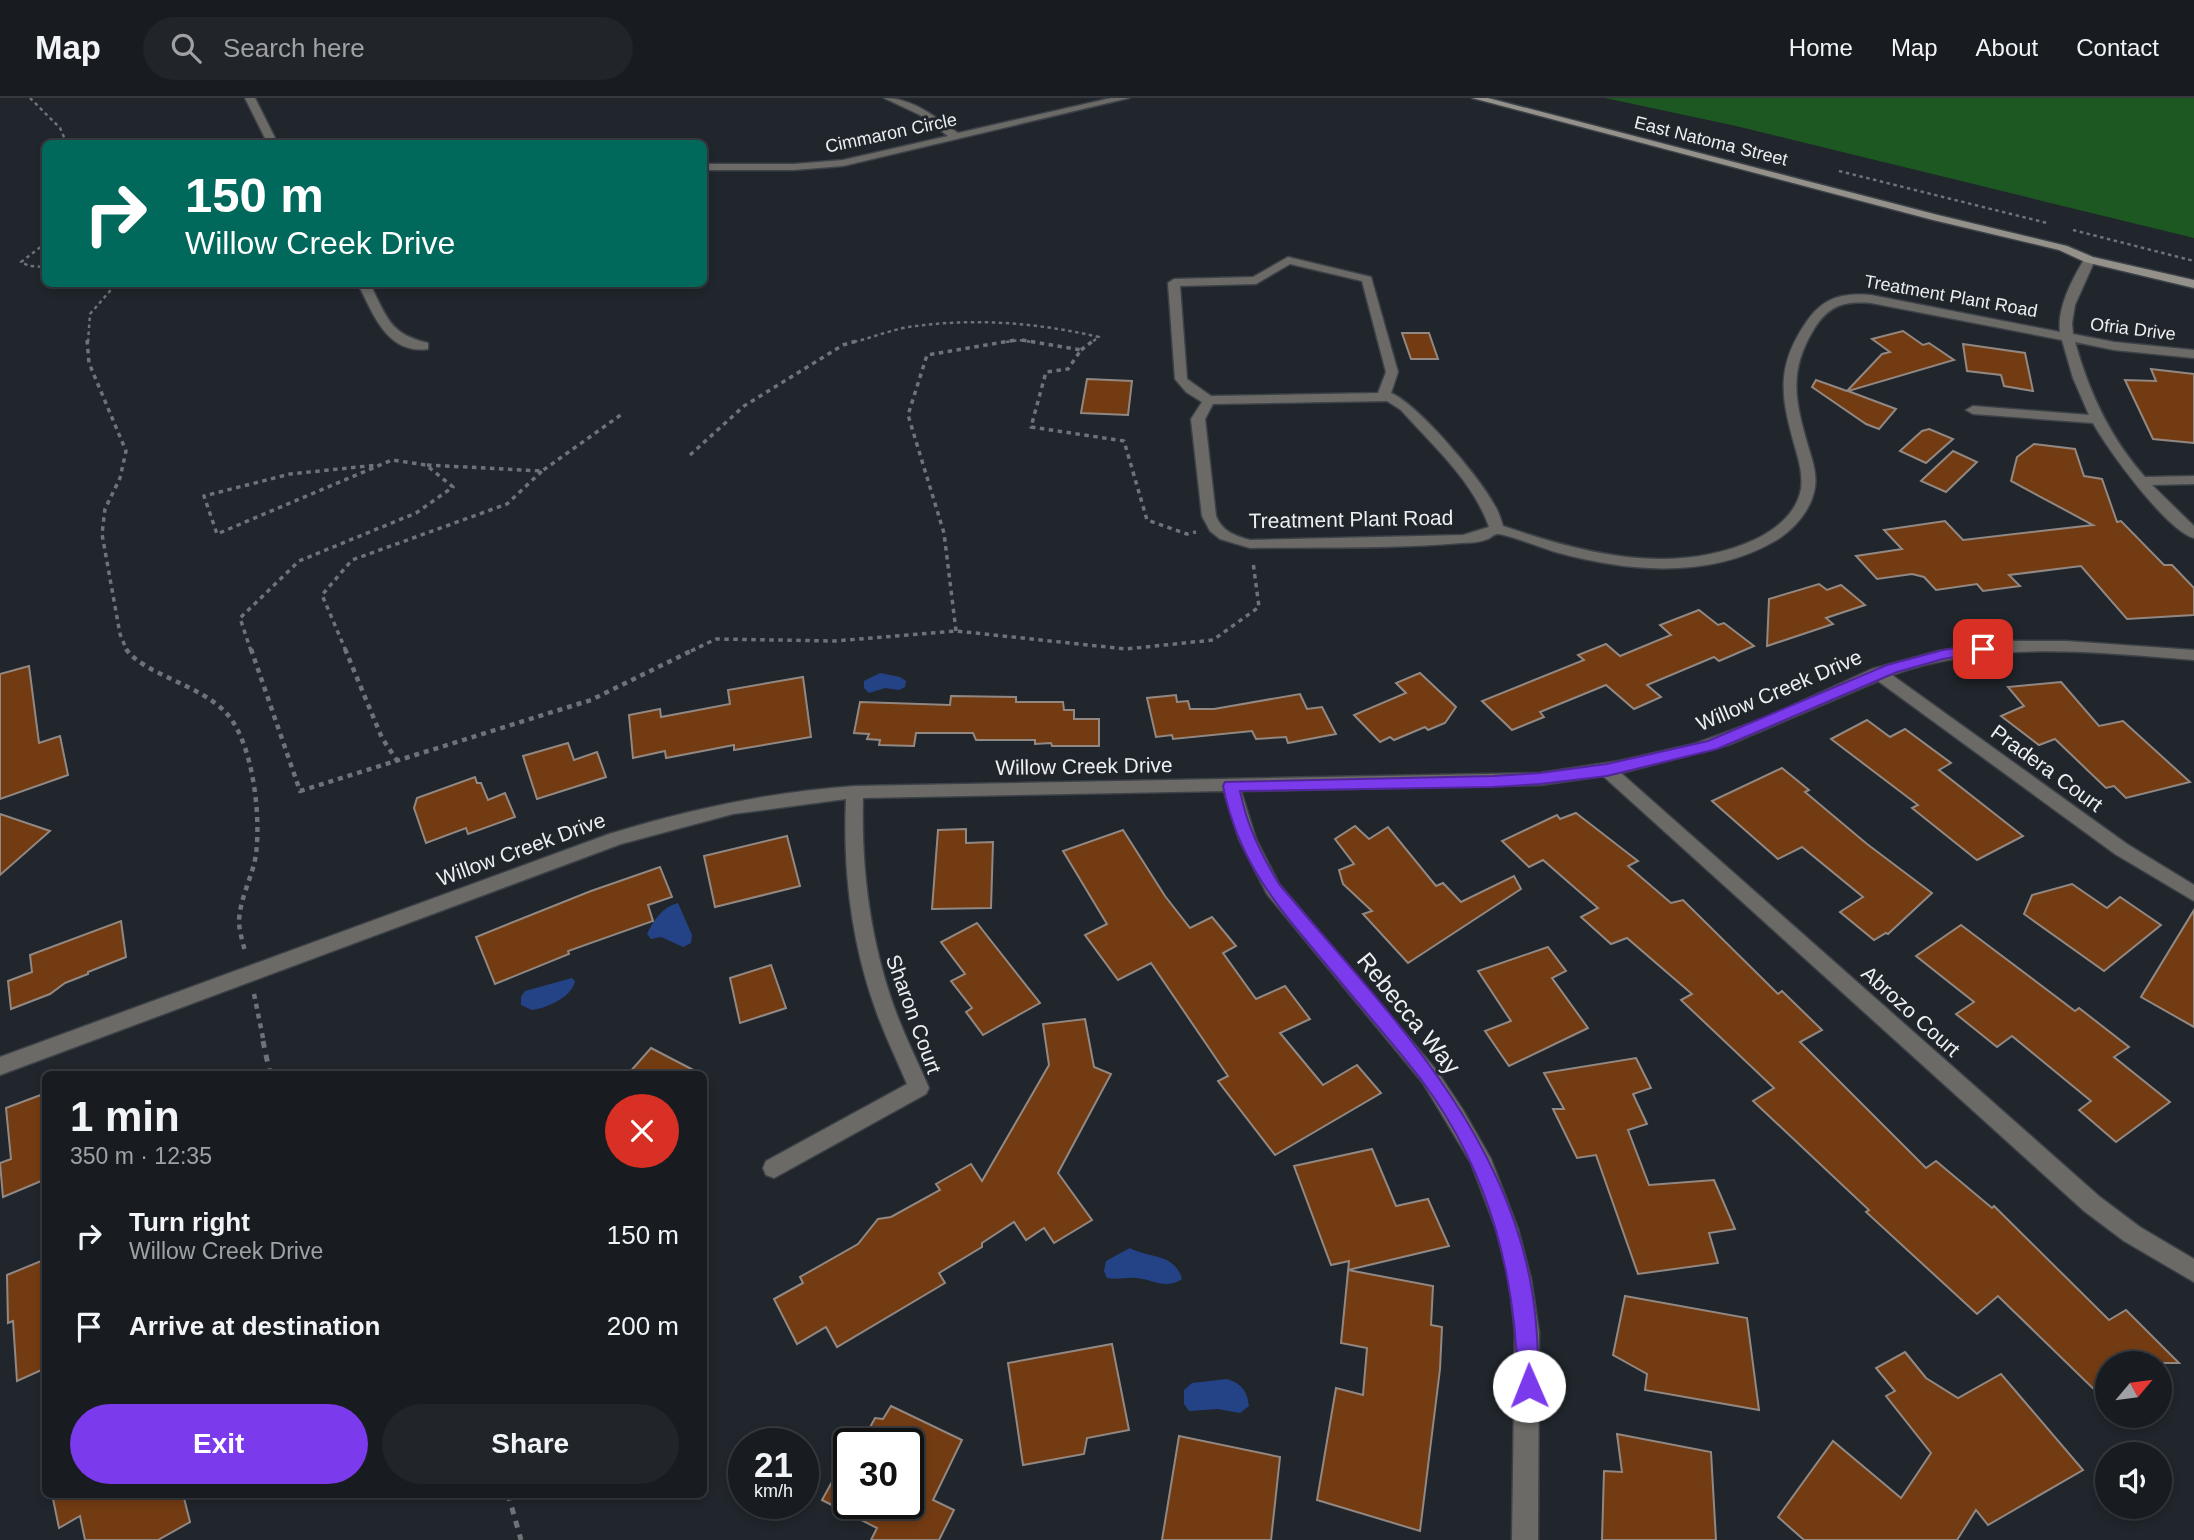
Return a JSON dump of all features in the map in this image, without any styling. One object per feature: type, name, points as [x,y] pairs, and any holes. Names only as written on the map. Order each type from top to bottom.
[{"type":"main road","name":"East Natoma Street","points":[[1477,98],[1937,218],[2063,259],[2089,260],[2194,285]]},
{"type":"street","points":[[250,98],[271,140]]},
{"type":"street","points":[[889,98],[923,113],[956,137]]},
{"type":"street","name":"Cimmaron Circle","points":[[707,166],[829,165],[1124,98]]},
{"type":"street","points":[[1288,260],[1367,279],[1392,372],[1384,395],[1209,400],[1188,388],[1181,379],[1174,283],[1256,280],[1288,260]]},
{"type":"street","points":[[2089,260],[2066,320],[2082,390],[2096,419],[2141,481],[2194,534]]},
{"type":"street","points":[[366,287],[389,333],[402,342],[424,346]]},
{"type":"street","name":"Treatment Plant Road","points":[[1212,526],[1223,536],[1250,544],[1463,539],[1482,536],[1497,529],[1594,557],[1655,564],[1682,563],[1731,555],[1761,543],[1777,533],[1791,522],[1804,503],[1808,489],[1808,468],[1788,396],[1788,371],[1795,348],[1828,302],[1854,297],[1871,299],[2068,337]]},
{"type":"street","name":"Ofria Drive","points":[[2068,337],[2113,346],[2194,354]]},
{"type":"street","name":"Treatment Plant Road","points":[[1384,395],[1406,407],[1475,486],[1489,507],[1497,529]]},
{"type":"street","points":[[1209,400],[1198,419],[1212,526]]},
{"type":"street","points":[[1973,410],[2096,419]]},
{"type":"street","points":[[2141,481],[2194,480]]},
{"type":"street","name":"Willow Creek Drive","points":[[0,1066],[672,820],[724,807],[803,795],[855,792],[1540,779],[1607,770],[1712,745],[1878,673],[1943,655],[2025,646],[2194,654]]},
{"type":"street","name":"Pradera Court","points":[[1878,673],[2121,849],[2194,894]]},
{"type":"street","name":"Abrozo Court","points":[[1607,770],[2092,1204],[2132,1234],[2194,1271]]},
{"type":"street","name":"Rebecca Way","points":[[1231,786],[1238,820],[1247,843],[1273,889],[1430,1077],[1480,1159],[1507,1229],[1520,1279],[1527,1332],[1525,1540]]},
{"type":"street","name":"Sharon Court","points":[[774,1168],[919,1088],[880,996],[862,932],[852,850],[855,792]]},
{"type":"path","points":[[30,98],[60,128],[65,140]]},
{"type":"path","points":[[42,246],[21,262],[29,266],[42,267]]},
{"type":"path","points":[[113,287],[90,314],[88,335],[89,363],[126,451],[120,478],[105,509],[102,534],[120,634],[127,652],[139,661],[215,702],[229,716],[246,748],[256,805],[256,854],[239,923],[244,948]]},
{"type":"path","points":[[690,455],[744,405],[843,345],[915,326],[989,321],[1055,327],[1099,337],[1082,350],[1069,369],[1046,372],[1031,426],[1063,434],[1124,441],[1147,520],[1187,534],[1212,526]]},
{"type":"path","points":[[956,631],[944,533],[908,415],[927,355],[1019,340],[1082,350]]},
{"type":"path","points":[[398,762],[382,738],[322,595],[352,560],[507,504],[542,471],[622,414]]},
{"type":"path","points":[[378,465],[345,466],[276,475],[204,496],[217,534],[392,460],[426,465],[542,471]]},
{"type":"path","points":[[426,465],[453,487],[416,513],[299,561],[240,618],[300,791],[591,700],[716,639],[835,641],[956,631],[1126,649],[1213,640],[1259,607],[1250,544]]},
{"type":"path","points":[[254,996],[269,1071]]},
{"type":"path","points":[[510,1498],[521,1540]]},
{"type":"green space","points":[[1605,98],[2194,98],[2194,238],[1736,126]]},
{"type":"water","points":[[880,673],[900,677],[906,681],[905,687],[899,690],[885,688],[869,693],[864,688],[864,681]]},
{"type":"water","points":[[678,903],[692,935],[691,943],[683,947],[661,937],[651,939],[647,934],[656,919],[667,908]]},
{"type":"water","points":[[572,978],[575,981],[573,987],[558,1001],[532,1010],[521,1005],[521,997],[525,991]]},
{"type":"water","points":[[1130,1248],[1167,1260],[1178,1270],[1182,1279],[1165,1284],[1137,1278],[1107,1278],[1104,1271],[1106,1261]]},
{"type":"water","points":[[1227,1379],[1240,1386],[1247,1396],[1249,1406],[1240,1413],[1218,1409],[1189,1411],[1184,1404],[1184,1390],[1192,1383]]},
{"type":"building","points":[[1903,331],[1923,345],[1929,343],[1954,360],[1848,391],[1896,409],[1879,429],[1866,424],[1812,387],[1816,380],[1847,391],[1882,354],[1890,352],[1872,339]]},
{"type":"building","points":[[1402,333],[1429,333],[1438,359],[1411,359]]},
{"type":"building","points":[[1963,344],[2025,353],[2033,391],[2004,386],[2001,375],[1967,371]]},
{"type":"building","points":[[2151,369],[2194,374],[2194,443],[2153,439],[2125,380],[2156,381]]},
{"type":"building","points":[[1087,379],[1132,381],[1128,415],[1081,413]]},
{"type":"building","points":[[1929,429],[1953,439],[1926,463],[1900,451],[1922,431]]},
{"type":"building","points":[[2034,444],[2075,449],[2084,476],[2102,479],[2117,522],[2121,521],[2164,565],[2172,565],[2194,588],[2194,615],[2127,619],[2081,566],[2009,575],[2020,586],[1983,591],[1977,584],[1936,590],[1924,577],[1912,574],[1877,579],[1856,556],[1902,549],[1884,530],[1945,521],[1963,540],[2093,525],[2011,481],[2017,457]]},
{"type":"building","points":[[1953,451],[1977,462],[1946,492],[1921,481]]},
{"type":"building","points":[[1819,584],[1827,590],[1841,585],[1865,605],[1826,618],[1833,624],[1767,646],[1769,599]]},
{"type":"building","points":[[1699,610],[1718,625],[1724,623],[1754,646],[1719,661],[1714,657],[1647,685],[1661,697],[1634,709],[1606,685],[1540,712],[1544,717],[1512,730],[1482,701],[1584,660],[1578,655],[1606,644],[1620,656],[1671,635],[1660,625]]},
{"type":"building","points":[[29,666],[39,743],[60,736],[68,775],[0,799],[0,674]]},
{"type":"building","points":[[1420,673],[1456,707],[1445,723],[1380,742],[1354,715],[1406,693],[1396,683]]},
{"type":"building","points":[[803,677],[811,737],[734,750],[734,745],[666,758],[665,751],[633,758],[629,715],[660,709],[661,717],[730,704],[728,690]]},
{"type":"building","points":[[2061,682],[2099,726],[2123,721],[2190,782],[2126,798],[2114,786],[2106,788],[2055,739],[2039,745],[2001,716],[2024,706],[2008,687]]},
{"type":"building","points":[[1300,694],[1307,709],[1322,707],[1336,734],[1288,743],[1286,737],[1256,739],[1252,731],[1173,739],[1172,735],[1156,737],[1147,698],[1176,695],[1177,702],[1188,701],[1190,709],[1214,709]]},
{"type":"building","points":[[951,696],[1016,697],[1016,702],[1063,702],[1064,710],[1074,710],[1074,719],[1099,719],[1099,746],[1052,746],[1051,743],[1035,744],[1035,740],[976,740],[973,733],[916,733],[914,746],[879,745],[880,740],[867,739],[869,734],[854,733],[860,702],[950,705]]},
{"type":"building","points":[[1867,720],[1890,737],[1905,729],[1951,763],[1939,770],[2023,836],[1977,860],[1912,808],[1918,805],[1831,739]]},
{"type":"building","points":[[568,743],[574,760],[597,752],[606,777],[537,799],[523,756]]},
{"type":"building","points":[[1782,768],[1809,790],[1805,792],[1867,844],[1932,893],[1888,934],[1874,940],[1840,912],[1863,897],[1802,847],[1778,859],[1712,801]]},
{"type":"building","points":[[475,777],[477,783],[481,783],[488,800],[505,793],[515,817],[468,834],[466,828],[426,843],[414,808],[417,798]]},
{"type":"building","points":[[1576,813],[1638,861],[1628,866],[1671,903],[1683,900],[1778,994],[1782,991],[1822,1030],[1800,1042],[1926,1168],[1936,1161],[1992,1208],[1994,1206],[2109,1320],[2126,1310],[2167,1351],[2095,1351],[2095,1390],[1998,1296],[1977,1314],[1866,1212],[1869,1210],[1753,1101],[1774,1088],[1681,1000],[1692,994],[1627,938],[1611,944],[1581,917],[1598,908],[1543,860],[1529,867],[1502,841],[1557,815],[1560,819]]},
{"type":"building","points":[[0,814],[50,831],[0,875]]},
{"type":"building","points":[[1355,826],[1369,839],[1388,827],[1436,886],[1443,883],[1461,902],[1514,876],[1521,889],[1408,963],[1363,914],[1372,911],[1343,884],[1339,870],[1354,864],[1335,839]]},
{"type":"building","points":[[966,829],[966,843],[993,842],[991,908],[932,909],[938,830]]},
{"type":"building","points":[[1123,830],[1165,896],[1190,928],[1212,917],[1236,946],[1223,953],[1256,999],[1285,986],[1310,1019],[1280,1033],[1323,1085],[1357,1065],[1381,1093],[1275,1155],[1218,1081],[1228,1076],[1151,963],[1118,980],[1085,935],[1107,924],[1063,851]]},
{"type":"building","points":[[787,836],[800,886],[715,907],[704,856]]},
{"type":"building","points":[[660,867],[672,897],[648,905],[653,921],[568,951],[569,954],[495,984],[476,937],[591,891]]},
{"type":"building","points":[[2072,884],[2107,908],[2120,897],[2161,925],[2104,971],[2024,914],[2032,895]]},
{"type":"building","points":[[2194,910],[2194,1027],[2141,997]]},
{"type":"building","points":[[121,921],[126,957],[65,983],[50,994],[11,1009],[8,981],[32,972],[30,955]]},
{"type":"building","points":[[977,923],[1040,1003],[983,1035],[966,1012],[972,1008],[951,981],[965,974],[941,942]]},
{"type":"building","points":[[1961,925],[2075,1011],[2079,1008],[2129,1047],[2114,1057],[2170,1102],[2116,1142],[2079,1110],[2091,1101],[2012,1036],[1997,1047],[1956,1014],[1974,1002],[1916,956]]},
{"type":"building","points":[[1548,947],[1566,971],[1552,978],[1588,1028],[1509,1066],[1485,1031],[1511,1021],[1478,971]]},
{"type":"building","points":[[771,965],[786,1008],[740,1023],[730,978]]},
{"type":"building","points":[[1085,1019],[1094,1067],[1111,1074],[1058,1173],[1092,1220],[1054,1243],[1044,1228],[1026,1240],[1014,1222],[982,1243],[982,1247],[939,1273],[945,1283],[837,1347],[826,1327],[797,1344],[774,1299],[803,1283],[800,1277],[858,1244],[878,1219],[891,1217],[940,1190],[936,1184],[971,1164],[982,1181],[1049,1065],[1043,1024]]},
{"type":"building","points":[[651,1048],[695,1071],[631,1071]]},
{"type":"building","points":[[1636,1058],[1651,1088],[1633,1094],[1647,1124],[1628,1130],[1649,1185],[1714,1180],[1735,1229],[1709,1233],[1718,1263],[1638,1274],[1596,1155],[1577,1158],[1553,1109],[1564,1109],[1544,1073]]},
{"type":"building","points":[[42,1094],[42,1181],[3,1197],[0,1163],[11,1159],[6,1108]]},
{"type":"building","points":[[1372,1149],[1396,1206],[1428,1199],[1449,1246],[1348,1270],[1349,1261],[1331,1265],[1294,1166]]},
{"type":"building","points":[[42,1261],[42,1370],[17,1381],[13,1321],[8,1323],[7,1275]]},
{"type":"building","points":[[1348,1270],[1433,1286],[1431,1325],[1442,1327],[1440,1369],[1420,1531],[1317,1500],[1336,1388],[1363,1395],[1367,1348],[1341,1343]]},
{"type":"building","points":[[1625,1296],[1747,1318],[1759,1410],[1645,1390],[1647,1374],[1613,1355]]},
{"type":"building","points":[[1112,1344],[1129,1430],[1087,1438],[1084,1454],[1023,1465],[1008,1363]]},
{"type":"building","points":[[1905,1352],[1926,1378],[1958,1398],[2001,1374],[2083,1470],[1988,1525],[1976,1510],[1957,1540],[1804,1540],[1778,1517],[1833,1441],[1901,1498],[1931,1453],[1886,1396],[1895,1391],[1876,1368]]},
{"type":"building","points":[[891,1406],[962,1440],[933,1500],[954,1510],[939,1540],[871,1540],[877,1528],[859,1519],[924,1519],[924,1428],[870,1428],[875,1418],[883,1419]]},
{"type":"building","points":[[1617,1434],[1711,1452],[1716,1540],[1602,1540],[1604,1471],[1622,1472]]},
{"type":"building","points":[[1179,1436],[1280,1457],[1271,1540],[1162,1540]]},
{"type":"building","points":[[833,1480],[833,1506],[822,1500]]},
{"type":"building","points":[[53,1498],[184,1498],[190,1522],[158,1540],[85,1540],[80,1516],[59,1528]]},
{"type":"route","points":[[1529,1386],[1527,1332],[1520,1279],[1507,1229],[1480,1159],[1430,1077],[1273,889],[1252,854],[1238,820],[1231,786],[1493,781],[1540,779],[1607,770],[1712,745],[1892,668],[1943,655],[1983,649]]}]
